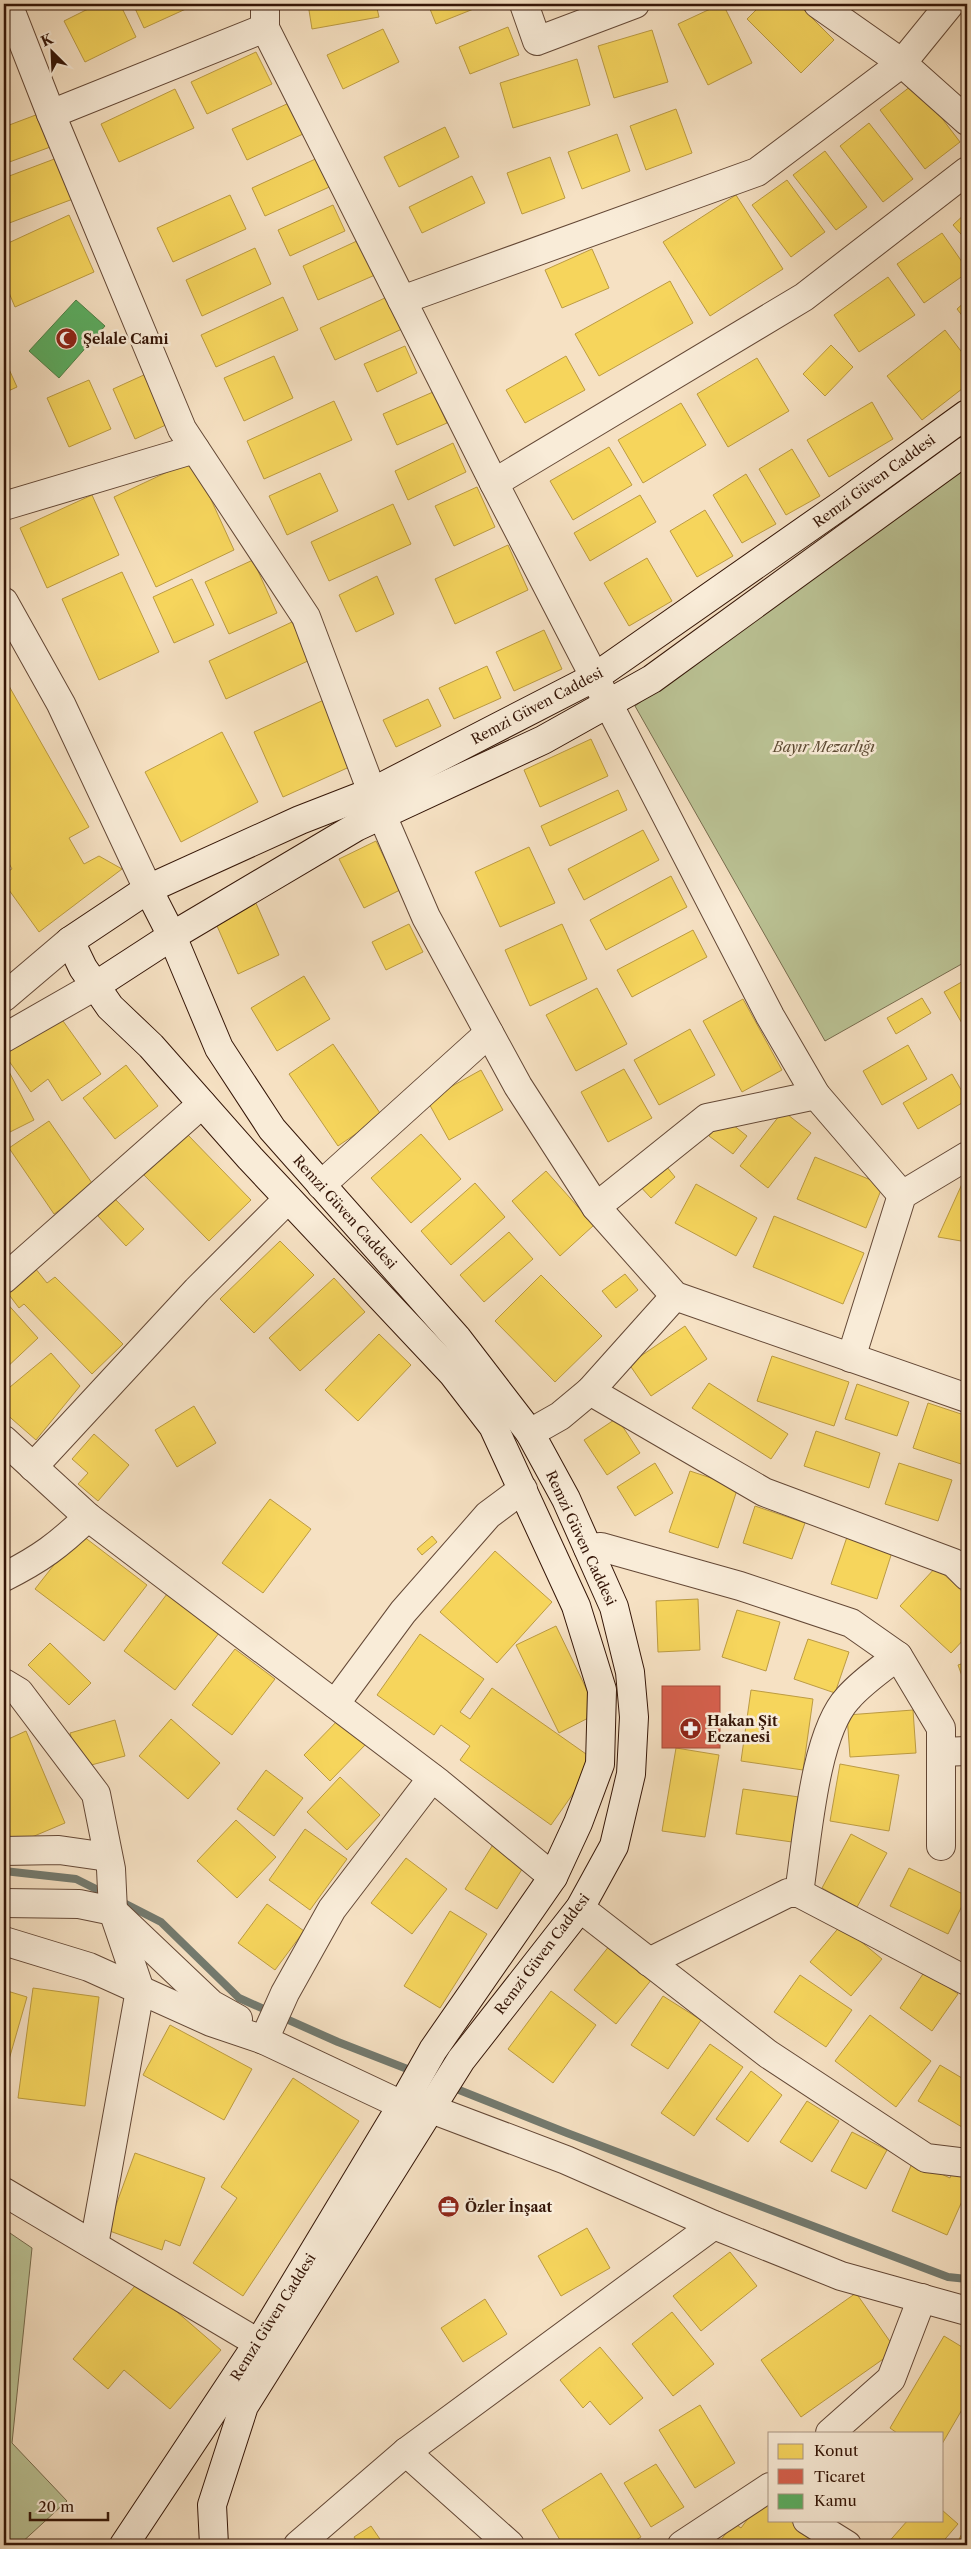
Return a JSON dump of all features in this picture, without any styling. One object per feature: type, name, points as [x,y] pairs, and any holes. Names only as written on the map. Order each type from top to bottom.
[{"type":"street","points":[[8,4],[51,114],[182,429],[306,617],[377,803],[426,917],[518,1086],[596,1207],[675,1296],[967,1398]]},
{"type":"street","points":[[524,4],[537,41],[635,4]]},
{"type":"street","points":[[818,4],[902,64],[967,121]]},
{"type":"street","points":[[402,300],[757,172],[902,64],[950,4]]},
{"type":"street","points":[[51,114],[265,16],[402,300],[770,1016],[816,1095],[902,1195]]},
{"type":"street","points":[[494,482],[804,298],[967,171]]},
{"type":"street","name":"Remzi Güven Caddesi","points":[[4,1038],[95,986],[172,936],[356,827],[377,803],[595,677],[844,503],[967,414]]},
{"type":"street","points":[[4,506],[195,449]]},
{"type":"street","name":"Remzi Güven Caddesi","points":[[4,997],[70,941],[148,889],[300,820],[377,803],[543,740],[652,679],[967,450]]},
{"type":"street","points":[[4,602],[60,704],[148,889]]},
{"type":"street","name":"Remzi Güven Caddesi","points":[[148,889],[172,936],[219,1048],[272,1129],[457,1338],[530,1433],[566,1499],[614,1607],[630,1672],[634,1717],[631,1774],[614,1846],[580,1908],[461,2060],[244,2406],[212,2505],[214,2545]]},
{"type":"street","points":[[4,1440],[88,1517],[432,1778],[553,1877],[578,1823],[600,1764],[602,1690],[576,1606],[493,1426],[452,1374],[288,1199],[151,1046],[110,1007],[83,968],[70,941]]},
{"type":"street","points":[[321,1185],[489,1034]]},
{"type":"street","points":[[596,1207],[707,1118],[816,1095]]},
{"type":"street","points":[[4,1279],[202,1104]]},
{"type":"street","points":[[851,1358],[902,1195],[967,1156]]},
{"type":"street","points":[[33,1467],[197,1290],[288,1199]]},
{"type":"street","points":[[530,1433],[560,1416],[590,1391],[675,1296]]},
{"type":"street","points":[[590,1391],[764,1492],[954,1563],[967,1576]]},
{"type":"street","points":[[335,1704],[403,1612],[488,1516],[523,1489]]},
{"type":"street","points":[[4,1578],[41,1558],[59,1545],[88,1517]]},
{"type":"street","points":[[588,1548],[601,1547],[740,1586],[851,1623],[898,1656],[954,1751],[941,1846]]},
{"type":"street","points":[[799,1893],[819,1762],[832,1720],[847,1698],[898,1656]]},
{"type":"street","points":[[4,1683],[20,1692],[96,1794],[110,1863],[113,1909],[140,1990],[94,2245]]},
{"type":"street","points":[[262,2038],[332,1908],[432,1778]]},
{"type":"street","points":[[4,1851],[59,1850],[110,1863]]},
{"type":"street","name":"Remzi Güven Caddesi","points":[[124,2545],[258,2342],[433,2050],[553,1877]]},
{"type":"street","points":[[649,1962],[788,1894],[799,1893],[967,1981]]},
{"type":"street","points":[[4,1903],[79,1904],[113,1909],[211,2004],[249,2026],[262,2038]]},
{"type":"street","points":[[580,1908],[768,2054],[926,2158],[967,2163]]},
{"type":"street","points":[[4,1941],[89,1967],[211,2022],[262,2038],[408,2094],[435,2102],[714,2225],[842,2276],[967,2311]]},
{"type":"street","points":[[4,2192],[258,2342]]},
{"type":"street","points":[[298,2545],[406,2452],[714,2225]]},
{"type":"street","points":[[831,2432],[891,2379],[922,2298]]},
{"type":"street","points":[[406,2452],[510,2545]]},
{"type":"street","points":[[682,2545],[767,2492]]},
{"type":"street","points":[[810,2522],[847,2545]]},
{"type":"green space","name":"Bayır Mezarlığı","points":[[967,467],[967,961],[825,1041],[635,706]]},
{"type":"green space","points":[[4,2229],[32,2248],[12,2443],[67,2501],[19,2545],[4,2545]]},
{"type":"building: Konut","points":[[98,4],[120,4],[136,37],[85,62],[64,21]]},
{"type":"building: Konut","points":[[133,4],[186,4],[188,8],[144,28]]},
{"type":"building: Konut","points":[[308,4],[376,4],[379,17],[312,29]]},
{"type":"building: Konut","points":[[428,4],[486,4],[436,24]]},
{"type":"building: Konut","points":[[723,4],[752,63],[708,85],[678,24]]},
{"type":"building: Konut","points":[[762,4],[798,4],[834,40],[801,73],[747,19]]},
{"type":"building: Konut","points":[[508,27],[519,55],[470,74],[459,47]]},
{"type":"building: Konut","points":[[383,29],[399,62],[343,89],[327,55]]},
{"type":"building: Konut","points":[[652,30],[668,82],[614,98],[598,46]]},
{"type":"building: Konut","points":[[256,52],[272,84],[207,114],[191,82]]},
{"type":"building: Konut","points":[[577,59],[590,105],[513,128],[500,83]]},
{"type":"building: Konut","points":[[915,83],[960,142],[925,169],[880,110]]},
{"type":"building: Konut","points":[[175,89],[194,128],[119,162],[101,124]]},
{"type":"building: Konut","points":[[289,103],[303,134],[247,160],[232,129]]},
{"type":"building: Konut","points":[[676,109],[692,153],[646,170],[630,126]]},
{"type":"building: Konut","points":[[41,113],[53,146],[4,164],[4,127]]},
{"type":"building: Konut","points":[[869,123],[913,179],[883,202],[840,146]]},
{"type":"building: Konut","points":[[445,127],[459,157],[399,187],[384,157]]},
{"type":"building: Konut","points":[[617,134],[630,171],[582,189],[568,152]]},
{"type":"building: Konut","points":[[825,151],[867,207],[836,230],[793,175]]},
{"type":"building: Konut","points":[[322,156],[336,184],[265,216],[252,188]]},
{"type":"building: Konut","points":[[550,157],[565,198],[522,214],[507,173]]},
{"type":"building: Konut","points":[[57,158],[73,199],[4,225],[4,178]]},
{"type":"building: Konut","points":[[472,176],[485,203],[422,233],[409,207]]},
{"type":"building: Konut","points":[[787,180],[825,232],[791,257],[752,205]]},
{"type":"building: Konut","points":[[230,195],[246,229],[173,262],[157,228]]},
{"type":"building: Konut","points":[[736,195],[783,269],[710,316],[663,242]]},
{"type":"building: Konut","points":[[333,205],[345,231],[290,256],[278,230]]},
{"type":"building: Konut","points":[[967,212],[967,241],[953,225]]},
{"type":"building: Konut","points":[[69,215],[94,272],[15,307],[4,281],[4,245]]},
{"type":"building: Konut","points":[[942,233],[967,269],[967,273],[924,303],[897,264]]},
{"type":"building: Konut","points":[[359,240],[375,275],[318,300],[303,266]]},
{"type":"building: Konut","points":[[255,248],[271,284],[202,316],[186,280]]},
{"type":"building: Konut","points":[[592,249],[609,288],[562,308],[545,270]]},
{"type":"building: Konut","points":[[888,277],[915,315],[859,352],[834,315]]},
{"type":"building: Konut","points":[[670,281],[693,323],[599,376],[575,334]]},
{"type":"building: Konut","points":[[283,297],[298,330],[216,367],[201,335]]},
{"type":"building: Konut","points":[[387,297],[402,329],[335,360],[320,328]]},
{"type":"building: Konut","points":[[967,300],[967,322],[957,309]]},
{"type":"building: Konut","points":[[945,330],[967,359],[967,385],[922,420],[887,376]]},
{"type":"building: Konut","points":[[831,345],[853,367],[825,396],[803,374]]},
{"type":"building: Konut","points":[[405,346],[417,373],[377,392],[364,364]]},
{"type":"building: Konut","points":[[274,356],[293,398],[244,421],[224,378]]},
{"type":"building: Konut","points":[[566,356],[585,390],[525,423],[506,390]]},
{"type":"building: Konut","points":[[4,358],[17,387],[4,393]]},
{"type":"building: Konut","points":[[757,358],[789,411],[728,447],[697,394]]},
{"type":"building: Konut","points":[[146,374],[168,424],[135,439],[113,389]]},
{"type":"building: Konut","points":[[89,380],[111,429],[69,447],[47,398]]},
{"type":"building: Konut","points":[[433,392],[447,423],[397,445],[383,414]]},
{"type":"building: Konut","points":[[334,401],[352,440],[264,479],[247,441]]},
{"type":"building: Konut","points":[[872,402],[893,439],[829,477],[807,440]]},
{"type":"building: Konut","points":[[681,403],[706,445],[643,483],[618,440]]},
{"type":"building: Konut","points":[[453,443],[466,472],[408,500],[395,471]]},
{"type":"building: Konut","points":[[609,447],[632,485],[573,520],[550,481]]},
{"type":"building: Konut","points":[[792,449],[820,496],[786,515],[759,469]]},
{"type":"building: Konut","points":[[193,460],[234,550],[156,587],[114,497]]},
{"type":"building: Konut","points":[[320,473],[338,511],[287,535],[269,496]]},
{"type":"building: Konut","points":[[746,474],[776,524],[742,543],[713,495]]},
{"type":"building: Konut","points":[[477,487],[495,527],[454,546],[435,506]]},
{"type":"building: Konut","points":[[92,495],[119,555],[47,588],[20,528]]},
{"type":"building: Konut","points":[[640,495],[656,522],[590,561],[574,533]]},
{"type":"building: Konut","points":[[393,504],[411,544],[329,581],[311,542]]},
{"type":"building: Konut","points":[[705,510],[733,556],[697,577],[670,531]]},
{"type":"building: Konut","points":[[508,545],[528,590],[455,624],[435,579]]},
{"type":"building: Konut","points":[[647,558],[672,601],[629,626],[604,583]]},
{"type":"building: Konut","points":[[253,560],[277,613],[229,634],[205,582]]},
{"type":"building: Konut","points":[[122,572],[159,652],[99,680],[62,599]]},
{"type":"building: Konut","points":[[377,576],[394,614],[356,632],[339,595]]},
{"type":"building: Konut","points":[[192,579],[214,625],[174,643],[153,597]]},
{"type":"building: Konut","points":[[292,622],[310,660],[226,699],[209,661]]},
{"type":"building: Konut","points":[[544,630],[562,669],[514,691],[496,652]]},
{"type":"building: Konut","points":[[487,666],[501,698],[454,719],[439,688]]},
{"type":"building: Konut","points":[[5,679],[89,827],[69,838],[84,864],[99,856],[122,869],[39,932],[4,883],[4,874],[12,869],[4,854]]},
{"type":"building: Konut","points":[[326,699],[356,764],[283,797],[254,732]]},
{"type":"building: Konut","points":[[428,699],[441,726],[396,747],[383,720]]},
{"type":"building: Konut","points":[[222,732],[258,802],[181,842],[145,772]]},
{"type":"building: Konut","points":[[591,739],[608,776],[540,807],[524,770]]},
{"type":"building: Konut","points":[[618,790],[627,810],[550,846],[541,826]]},
{"type":"building: Konut","points":[[643,830],[659,860],[584,900],[568,869]]},
{"type":"building: Konut","points":[[376,841],[400,890],[364,908],[339,859]]},
{"type":"building: Konut","points":[[529,847],[555,903],[500,927],[475,872]]},
{"type":"building: Konut","points":[[671,876],[687,907],[606,950],[590,920]]},
{"type":"building: Konut","points":[[255,901],[279,955],[238,974],[214,919]]},
{"type":"building: Konut","points":[[409,924],[423,952],[386,970],[372,942]]},
{"type":"building: Konut","points":[[562,924],[587,979],[530,1006],[505,950]]},
{"type":"building: Konut","points":[[693,930],[707,957],[632,997],[617,970]]},
{"type":"building: Konut","points":[[304,976],[330,1019],[277,1051],[251,1008]]},
{"type":"building: Konut","points":[[967,979],[967,1032],[944,992]]},
{"type":"building: Konut","points":[[597,988],[627,1044],[576,1071],[546,1015]]},
{"type":"building: Konut","points":[[922,998],[931,1013],[896,1034],[887,1018]]},
{"type":"building: Konut","points":[[743,999],[782,1070],[742,1092],[703,1021]]},
{"type":"building: Konut","points":[[58,1014],[101,1074],[62,1101],[48,1079],[31,1092],[4,1054]]},
{"type":"building: Konut","points":[[690,1029],[715,1075],[659,1105],[634,1060]]},
{"type":"building: Konut","points":[[333,1044],[382,1116],[338,1146],[289,1074]]},
{"type":"building: Konut","points":[[908,1045],[927,1079],[882,1105],[863,1071]]},
{"type":"building: Konut","points":[[4,1062],[34,1120],[4,1135]]},
{"type":"building: Konut","points":[[126,1065],[158,1106],[115,1139],[83,1098]]},
{"type":"building: Konut","points":[[624,1069],[652,1118],[608,1142],[581,1092]]},
{"type":"building: Konut","points":[[481,1070],[503,1110],[449,1140],[427,1100]]},
{"type":"building: Konut","points":[[952,1074],[967,1100],[918,1129],[903,1103]]},
{"type":"building: Konut","points":[[783,1111],[811,1133],[768,1188],[740,1166]]},
{"type":"building: Konut","points":[[723,1117],[747,1136],[733,1154],[709,1136]]},
{"type":"building: Konut","points":[[49,1121],[94,1186],[54,1214],[9,1148]]},
{"type":"building: Konut","points":[[187,1134],[251,1200],[209,1241],[144,1175]]},
{"type":"building: Konut","points":[[421,1134],[461,1179],[411,1223],[371,1178]]},
{"type":"building: Konut","points":[[815,1157],[883,1185],[866,1228],[797,1199]]},
{"type":"building: Konut","points":[[662,1161],[675,1177],[651,1198],[637,1183]]},
{"type":"building: Konut","points":[[546,1171],[594,1225],[560,1256],[512,1201]]},
{"type":"building: Konut","points":[[475,1183],[505,1217],[451,1265],[421,1231]]},
{"type":"building: Konut","points":[[696,1184],[757,1218],[736,1256],[675,1223]]},
{"type":"building: Konut","points":[[962,1184],[967,1184],[967,1242],[938,1237]]},
{"type":"building: Konut","points":[[115,1199],[144,1229],[126,1246],[98,1216]]},
{"type":"building: Konut","points":[[774,1216],[864,1253],[843,1304],[753,1267]]},
{"type":"building: Konut","points":[[509,1232],[533,1259],[484,1302],[460,1275]]},
{"type":"building: Konut","points":[[280,1241],[314,1275],[254,1333],[220,1299]]},
{"type":"building: Konut","points":[[31,1263],[47,1283],[55,1277],[123,1344],[92,1374],[24,1304],[19,1308],[4,1288]]},
{"type":"building: Konut","points":[[625,1274],[638,1290],[616,1308],[602,1291]]},
{"type":"building: Konut","points":[[541,1275],[602,1336],[555,1382],[495,1321]]},
{"type":"building: Konut","points":[[334,1278],[365,1312],[300,1371],[269,1338]]},
{"type":"building: Konut","points":[[4,1300],[38,1338],[4,1370]]},
{"type":"building: Konut","points":[[685,1326],[707,1359],[651,1396],[629,1364]]},
{"type":"building: Konut","points":[[379,1334],[411,1365],[358,1421],[325,1390]]},
{"type":"building: Konut","points":[[51,1353],[80,1386],[36,1440],[4,1412],[4,1392]]},
{"type":"building: Konut","points":[[772,1356],[849,1382],[834,1426],[757,1401]]},
{"type":"building: Konut","points":[[709,1383],[788,1434],[771,1459],[692,1408]]},
{"type":"building: Konut","points":[[857,1384],[909,1402],[897,1436],[845,1419]]},
{"type":"building: Konut","points":[[928,1403],[967,1416],[967,1466],[913,1448]]},
{"type":"building: Konut","points":[[194,1406],[216,1443],[177,1467],[155,1430]]},
{"type":"building: Konut","points":[[617,1418],[640,1453],[607,1475],[584,1440]]},
{"type":"building: Konut","points":[[816,1431],[880,1453],[869,1488],[804,1466]]},
{"type":"building: Konut","points":[[94,1434],[129,1465],[98,1501],[78,1484],[88,1473],[72,1459]]},
{"type":"building: Konut","points":[[655,1463],[673,1493],[635,1516],[617,1487]]},
{"type":"building: Konut","points":[[899,1463],[952,1480],[938,1521],[885,1504]]},
{"type":"building: Konut","points":[[690,1471],[738,1487],[718,1548],[669,1532]]},
{"type":"building: Konut","points":[[270,1499],[311,1529],[263,1593],[222,1563]]},
{"type":"building: Konut","points":[[755,1506],[805,1523],[792,1559],[743,1543]]},
{"type":"building: Konut","points":[[79,1533],[147,1585],[104,1641],[35,1589]]},
{"type":"building: Konut","points":[[848,1534],[893,1549],[877,1599],[831,1584]]},
{"type":"building: Konut","points":[[432,1536],[437,1542],[422,1555],[417,1549]]},
{"type":"building: Konut","points":[[495,1551],[552,1602],[497,1663],[440,1612]]},
{"type":"building: Konut","points":[[936,1567],[967,1596],[967,1636],[951,1653],[900,1606]]},
{"type":"building: Konut","points":[[167,1594],[219,1633],[175,1690],[124,1651]]},
{"type":"building: Konut","points":[[698,1599],[700,1650],[658,1652],[656,1601]]},
{"type":"building: Konut","points":[[737,1610],[780,1622],[766,1671],[722,1657]]},
{"type":"building: Konut","points":[[556,1626],[598,1713],[559,1733],[516,1645]]},
{"type":"building: Konut","points":[[420,1634],[484,1679],[460,1712],[470,1719],[492,1688],[596,1761],[551,1825],[460,1760],[470,1746],[441,1725],[434,1735],[377,1695]]},
{"type":"building: Konut","points":[[808,1639],[849,1652],[835,1693],[794,1679]]},
{"type":"building: Konut","points":[[50,1643],[91,1683],[69,1705],[28,1665]]},
{"type":"building: Konut","points":[[235,1649],[275,1679],[232,1735],[192,1705]]},
{"type":"building: Konut","points":[[967,1662],[967,1690],[958,1665]]},
{"type":"building: Konut","points":[[751,1690],[813,1699],[803,1770],[741,1761]]},
{"type":"building: Konut","points":[[913,1710],[916,1753],[850,1757],[847,1715]]},
{"type":"building: Konut","points":[[341,1717],[367,1743],[330,1781],[304,1755]]},
{"type":"building: Konut","points":[[171,1719],[220,1763],[188,1799],[139,1756]]},
{"type":"building: Konut","points":[[115,1720],[125,1756],[80,1768],[70,1733]]},
{"type":"building: Konut","points":[[26,1731],[65,1823],[13,1845],[4,1824],[4,1741]]},
{"type":"building: Konut","points":[[676,1748],[719,1755],[705,1837],[662,1831]]},
{"type":"building: Konut","points":[[840,1764],[899,1775],[889,1831],[830,1821]]},
{"type":"building: Konut","points":[[266,1770],[303,1798],[274,1836],[237,1809]]},
{"type":"building: Konut","points":[[340,1777],[380,1815],[347,1850],[307,1812]]},
{"type":"building: Konut","points":[[743,1789],[799,1797],[792,1842],[736,1834]]},
{"type":"building: Konut","points":[[236,1820],[276,1857],[237,1898],[197,1861]]},
{"type":"building: Konut","points":[[305,1829],[347,1859],[310,1910],[269,1880]]},
{"type":"building: Konut","points":[[851,1834],[887,1853],[857,1907],[822,1888]]},
{"type":"building: Konut","points":[[494,1843],[526,1863],[497,1909],[465,1889]]},
{"type":"building: Konut","points":[[406,1858],[447,1889],[412,1934],[371,1903]]},
{"type":"building: Konut","points":[[909,1868],[967,1896],[948,1934],[890,1906]]},
{"type":"building: Konut","points":[[267,1904],[304,1931],[275,1970],[238,1943]]},
{"type":"building: Konut","points":[[450,1911],[487,1934],[440,2008],[404,1986]]},
{"type":"building: Konut","points":[[841,1925],[882,1959],[851,1996],[810,1962]]},
{"type":"building: Konut","points":[[610,1945],[652,1979],[616,2024],[574,1990]]},
{"type":"building: Konut","points":[[925,1971],[958,1994],[932,2031],[900,2008]]},
{"type":"building: Konut","points":[[800,1975],[852,2010],[826,2047],[774,2012]]},
{"type":"building: Konut","points":[[33,1988],[99,1997],[85,2106],[18,2098]]},
{"type":"building: Konut","points":[[4,1990],[27,1997],[4,2077]]},
{"type":"building: Konut","points":[[551,1991],[596,2025],[553,2083],[508,2049]]},
{"type":"building: Konut","points":[[663,1996],[701,2020],[668,2069],[631,2045]]},
{"type":"building: Konut","points":[[870,2015],[931,2061],[896,2107],[835,2061]]},
{"type":"building: Konut","points":[[170,2025],[252,2069],[224,2120],[143,2075]]},
{"type":"building: Konut","points":[[710,2044],[743,2067],[694,2136],[661,2113]]},
{"type":"building: Konut","points":[[940,2065],[967,2081],[967,2130],[918,2101]]},
{"type":"building: Konut","points":[[751,2071],[782,2095],[748,2142],[716,2119]]},
{"type":"building: Konut","points":[[293,2078],[359,2121],[243,2296],[193,2263],[237,2198],[221,2187]]},
{"type":"building: Konut","points":[[807,2101],[839,2121],[812,2162],[780,2142]]},
{"type":"building: Konut","points":[[852,2132],[887,2150],[866,2189],[831,2171]]},
{"type":"building: Konut","points":[[135,2153],[205,2178],[180,2246],[165,2240],[162,2250],[107,2230]]},
{"type":"building: Konut","points":[[913,2161],[950,2178],[955,2166],[967,2172],[967,2190],[947,2235],[892,2211]]},
{"type":"building: Konut","points":[[587,2228],[610,2268],[561,2296],[538,2256]]},
{"type":"building: Konut","points":[[730,2252],[757,2286],[701,2331],[673,2296]]},
{"type":"building: Konut","points":[[140,2280],[221,2350],[170,2409],[124,2370],[108,2389],[73,2359]]},
{"type":"building: Konut","points":[[856,2293],[896,2350],[801,2417],[761,2360]]},
{"type":"building: Konut","points":[[485,2299],[507,2334],[463,2362],[441,2328]]},
{"type":"building: Konut","points":[[672,2312],[714,2364],[673,2396],[632,2344]]},
{"type":"building: Konut","points":[[944,2336],[967,2350],[967,2401],[944,2441],[944,2432],[896,2432],[890,2428]]},
{"type":"building: Konut","points":[[600,2347],[643,2398],[610,2425],[590,2401],[583,2408],[560,2380]]},
{"type":"building: Konut","points":[[700,2405],[735,2463],[695,2488],[659,2430]]},
{"type":"building: Konut","points":[[656,2464],[684,2507],[651,2527],[624,2483]]},
{"type":"building: Konut","points":[[601,2473],[641,2537],[627,2545],[563,2545],[542,2510]]},
{"type":"building: Konut","points":[[762,2500],[768,2504],[768,2522],[792,2522],[811,2536],[804,2545],[717,2545],[734,2523],[741,2528]]},
{"type":"building: Konut","points":[[944,2512],[958,2524],[940,2545],[886,2545],[906,2522],[944,2522]]},
{"type":"building: Konut","points":[[967,2524],[967,2545],[956,2545]]},
{"type":"building: Konut","points":[[371,2526],[384,2545],[359,2545],[354,2537]]},
{"type":"building: Ticaret","points":[[662,1686],[720,1686],[720,1748],[662,1748]]},
{"type":"building: Kamu","name":"Şelale Cami","points":[[76,300],[105,326],[59,378],[29,351]]},
{"type":"waterway","points":[[4,1871],[76,1879],[108,1895]]},
{"type":"waterway","points":[[118,1900],[161,1922],[239,1998],[338,2042],[415,2072]]},
{"type":"waterway","points":[[449,2086],[567,2133],[948,2277],[967,2279]]},
{"type":"place","name":"Şelale Cami","points":[[67,339]]},
{"type":"place","name":"Hakan Şit Eczanesi","points":[[691,1729]]},
{"type":"place","name":"Özler İnşaat","points":[[449,2207]]}]
